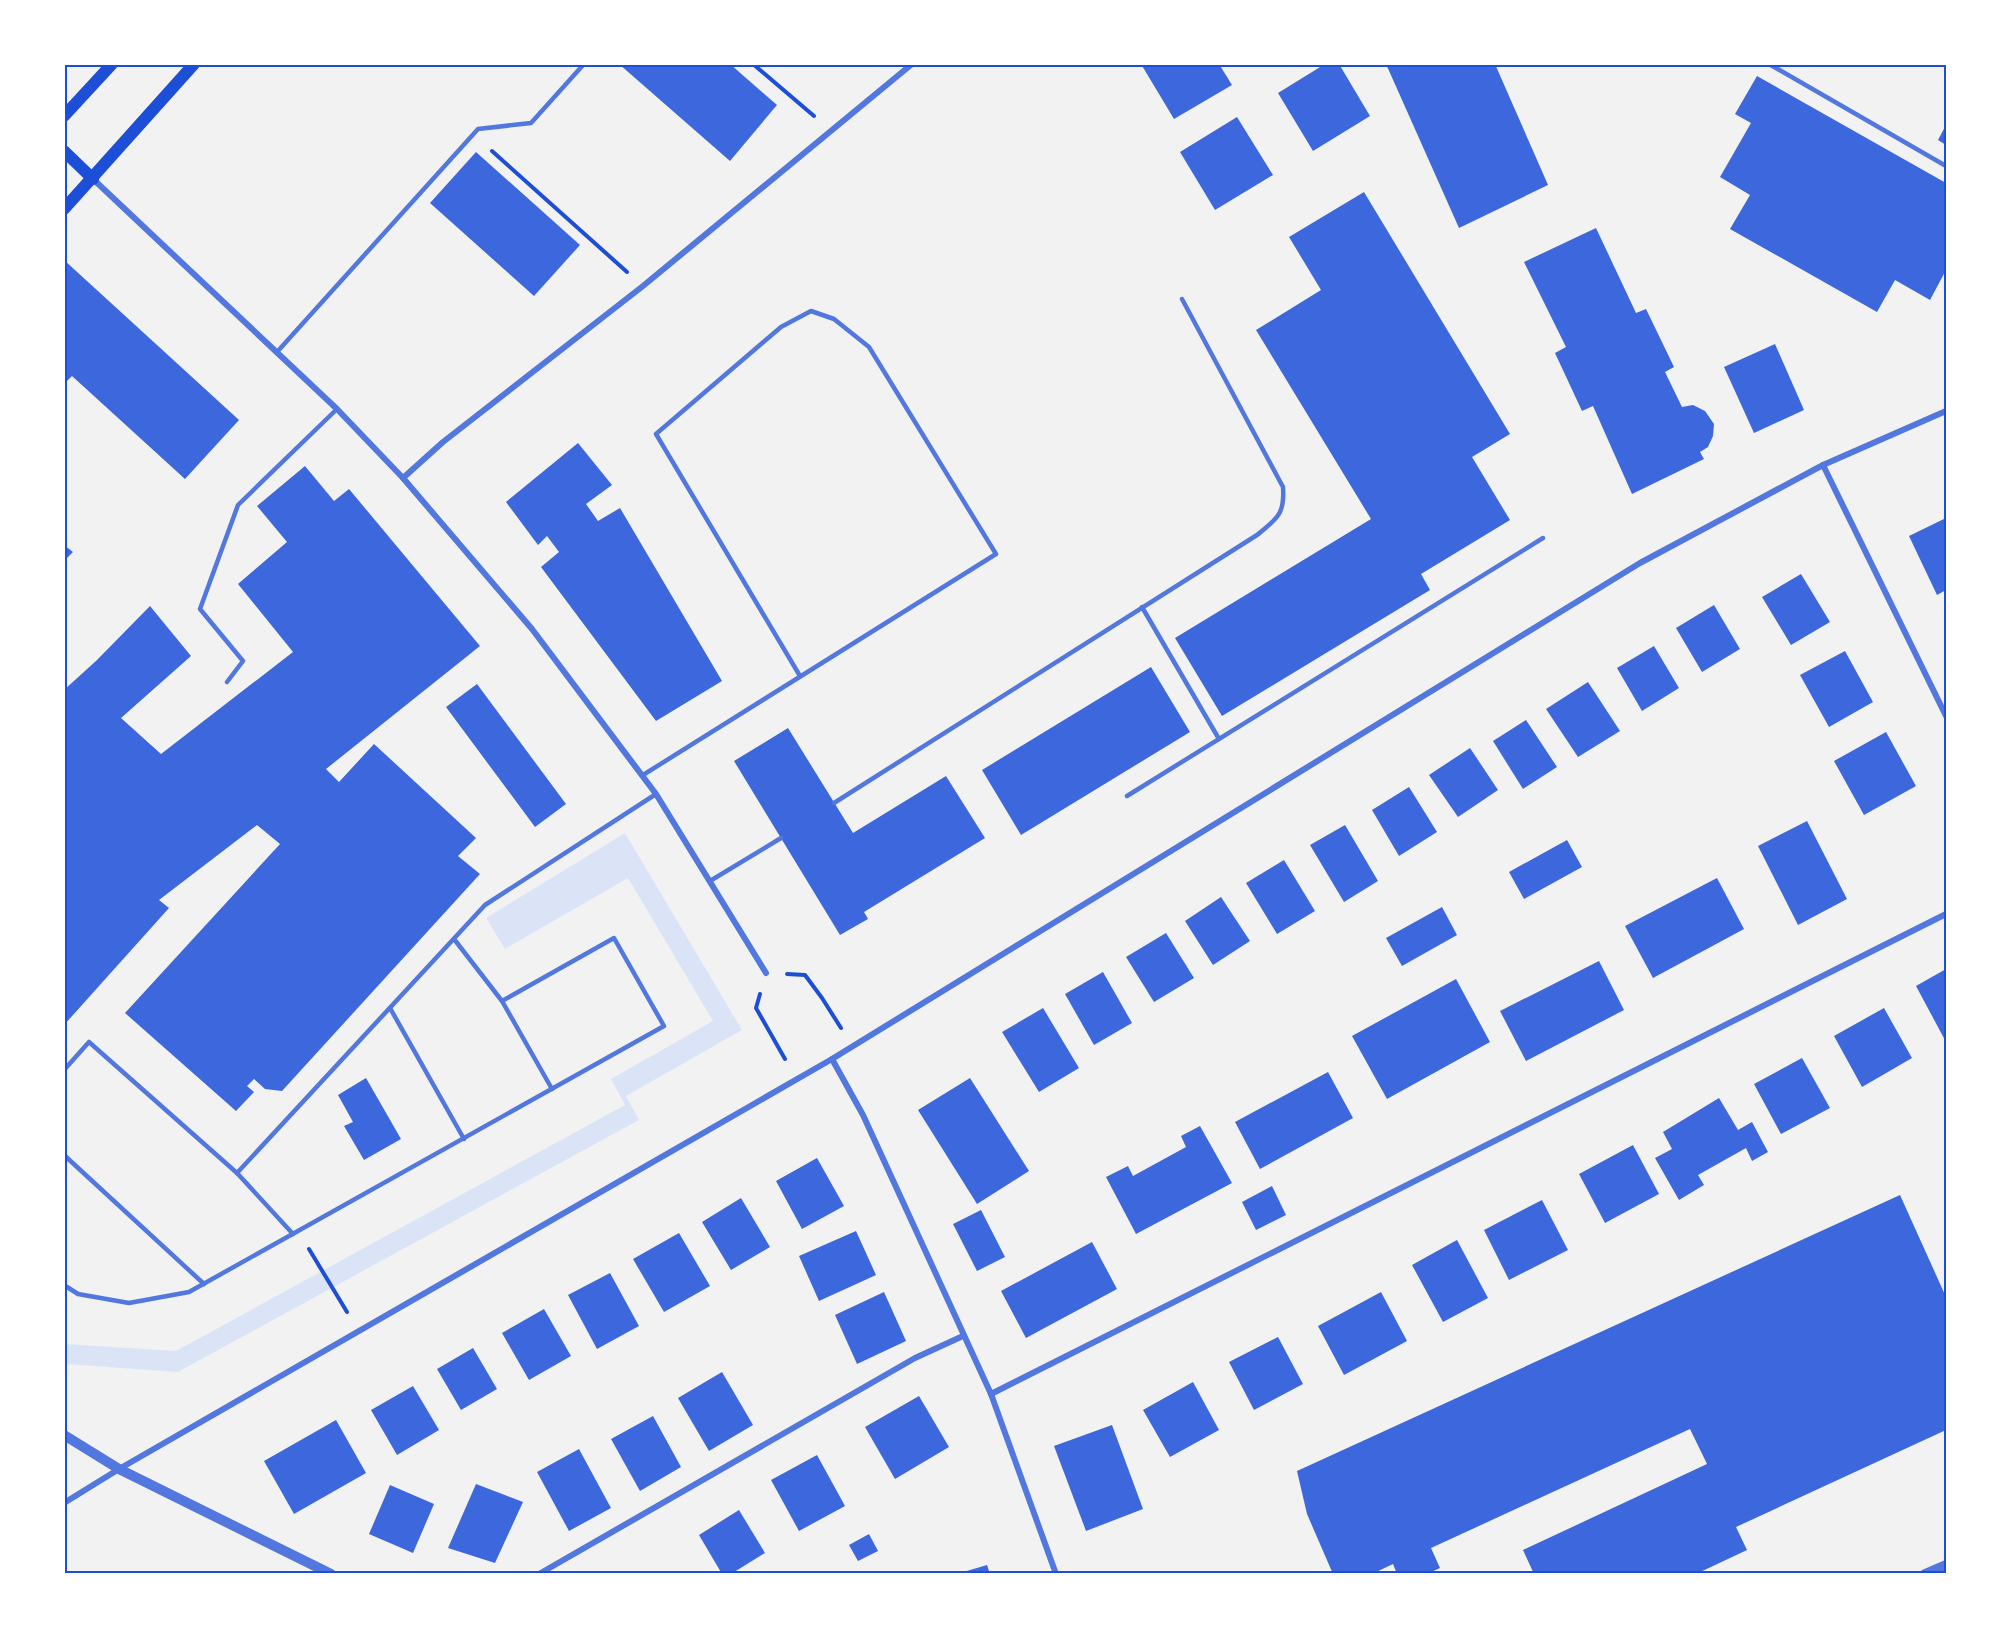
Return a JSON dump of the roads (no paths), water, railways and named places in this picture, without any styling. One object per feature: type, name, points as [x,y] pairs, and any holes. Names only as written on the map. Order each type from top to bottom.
[{"type":"main road","points":[[64,116],[112,64]]},
{"type":"main road","points":[[64,209],[194,64]]},
{"type":"main road","points":[[64,151],[93,179]]},
{"type":"street","points":[[403,478],[442,442],[643,286],[912,64]]},
{"type":"street","points":[[93,179],[337,409],[403,478],[532,629],[657,794],[766,973]]},
{"type":"street","points":[[64,1503],[119,1469],[832,1059],[1640,563],[1823,465],[1947,411]]},
{"type":"street","points":[[1823,465],[1947,716]]},
{"type":"street","points":[[991,1394],[1947,914]]},
{"type":"street","points":[[832,1059],[863,1115],[991,1394],[1056,1574]]},
{"type":"street","points":[[539,1574],[915,1358],[963,1336]]},
{"type":"street","points":[[64,1436],[119,1469],[331,1574]]},
{"type":"street","points":[[1925,1574],[1947,1564]]},
{"type":"lane","points":[[277,352],[478,129],[531,123],[584,64]]},
{"type":"lane","points":[[1769,64],[1947,166]]},
{"type":"lane","points":[[834,803],[1257,535],[1277,519],[1284,504],[1283,487],[1182,299]]},
{"type":"lane","points":[[643,775],[996,554],[869,347],[834,319],[811,311],[781,327],[656,434],[800,676]]},
{"type":"lane","points":[[227,682],[243,661],[200,609],[238,505],[337,409]]},
{"type":"lane","points":[[1127,796],[1543,538]]},
{"type":"lane","points":[[1142,607],[1219,739]]},
{"type":"lane","points":[[237,1173],[485,904],[657,794]]},
{"type":"lane","points":[[710,881],[781,838]]},
{"type":"lane","points":[[64,1285],[78,1294],[129,1303],[189,1292],[664,1026],[614,938],[502,1001]]},
{"type":"lane","points":[[454,939],[502,1001],[552,1089]]},
{"type":"lane","points":[[390,1008],[464,1138]]},
{"type":"lane","points":[[64,1070],[89,1042],[237,1173],[293,1234]]},
{"type":"lane","points":[[64,1155],[204,1284]]}]
